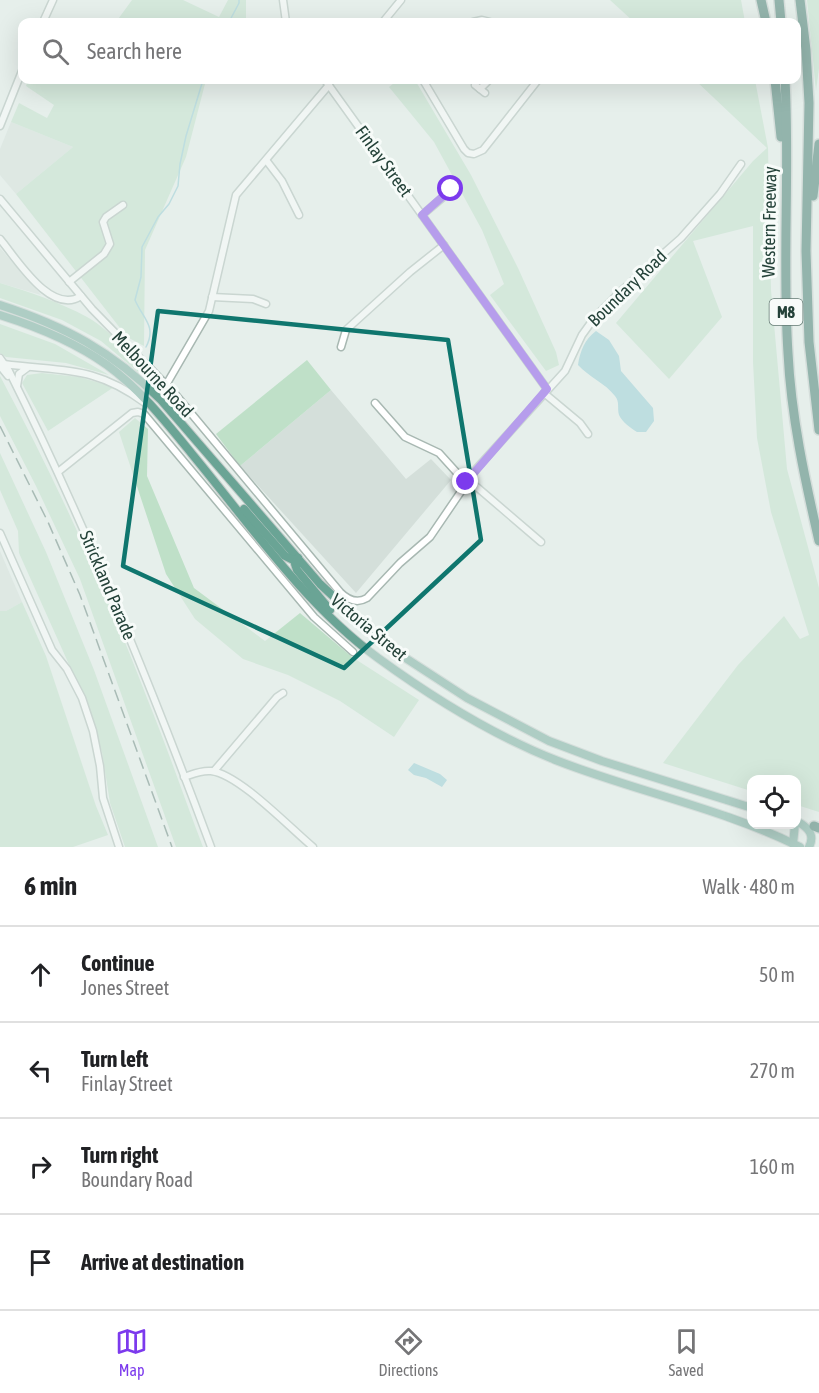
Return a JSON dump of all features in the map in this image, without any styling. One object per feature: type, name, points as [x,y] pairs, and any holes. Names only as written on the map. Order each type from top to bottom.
[{"type":"highway","points":[[761,0],[765,18]]},
{"type":"highway","points":[[779,0],[781,18]]},
{"type":"highway","name":"Western Freeway","points":[[800,0],[809,103],[806,251],[809,342],[819,430]]},
{"type":"highway","points":[[775,84],[787,191]]},
{"type":"highway","name":"Western Freeway","points":[[785,84],[788,355],[800,450],[819,542]]},
{"type":"highway","points":[[806,251],[819,144]]},
{"type":"main road","name":"Victoria Street","points":[[0,305],[64,329],[98,347],[132,373],[165,404],[336,600],[387,646],[490,711],[549,741],[747,806]]},
{"type":"main road","name":"Victoria Street","points":[[0,315],[47,331],[89,353],[125,379],[177,436],[298,582],[354,639],[399,673],[492,730],[538,753],[744,824],[795,846]]},
{"type":"main road","points":[[177,436],[283,554],[290,559],[298,558]]},
{"type":"main road","points":[[298,558],[295,564],[297,570],[354,639]]},
{"type":"main road","points":[[801,823],[816,827]]},
{"type":"main road","points":[[801,824],[807,827],[812,834],[809,847]]},
{"type":"main road","points":[[795,846],[796,829]]},
{"type":"street","points":[[45,18],[53,0]]},
{"type":"street","points":[[283,0],[285,18]]},
{"type":"street","points":[[388,18],[401,0]]},
{"type":"street","points":[[0,126],[18,81]]},
{"type":"street","points":[[166,385],[209,310],[236,195],[328,84]]},
{"type":"street","name":"Finlay Street","points":[[328,84],[545,391],[580,423],[588,434]]},
{"type":"street","points":[[425,84],[464,149],[474,154],[483,150],[535,84]]},
{"type":"street","points":[[480,89],[485,84]]},
{"type":"street","points":[[266,160],[282,181],[299,215]]},
{"type":"street","name":"Boundary Road","points":[[354,601],[367,598],[400,563],[430,537],[466,482],[567,369],[582,335],[595,317],[681,237],[720,194],[741,164]]},
{"type":"street","points":[[422,215],[448,193],[453,183]]},
{"type":"street","name":"Melbourne Road","points":[[0,199],[81,296],[166,385],[304,551],[343,595],[354,601]]},
{"type":"street","points":[[69,282],[104,254],[110,244],[103,222],[106,217],[123,205]]},
{"type":"street","points":[[0,239],[36,283],[48,294],[60,300],[69,301],[81,296]]},
{"type":"street","points":[[341,347],[346,330],[410,272],[444,245]]},
{"type":"street","points":[[212,297],[253,299],[266,304]]},
{"type":"street","name":"Strickland Parade","points":[[0,358],[58,472],[125,624],[211,847]]},
{"type":"street","points":[[2,365],[78,371],[108,380],[134,394],[159,415]]},
{"type":"street","points":[[20,394],[17,383],[19,374],[33,367]]},
{"type":"street","points":[[375,403],[405,438],[439,453],[466,482],[478,488],[541,542]]},
{"type":"street","points":[[58,472],[132,413],[138,412],[147,418],[314,617],[353,652]]},
{"type":"street","points":[[0,533],[52,650],[67,669],[82,698],[93,731],[103,798],[119,847]]},
{"type":"street","points":[[298,558],[304,551]]},
{"type":"street","points":[[214,771],[277,697],[283,693]]},
{"type":"street","points":[[184,777],[202,771],[214,771],[230,778],[245,788],[313,847]]},
{"type":"highlighted area","points":[[158,311],[448,340],[481,540],[344,668],[123,566]]},
{"type":"shaded area","points":[[11,122],[73,147],[16,194],[0,175],[0,149]]},
{"type":"shaded area","points":[[0,248],[41,295],[0,283]]},
{"type":"shaded area","points":[[331,390],[406,479],[431,459],[451,480],[356,593],[240,466]]},
{"type":"shaded area","points":[[0,551],[22,602],[6,611],[0,611]]},
{"type":"green space","points":[[132,0],[183,0],[219,17],[228,0],[246,0],[246,18],[119,18]]},
{"type":"green space","points":[[610,0],[741,0],[744,18],[630,18]]},
{"type":"green space","points":[[807,0],[819,0],[819,68],[816,91]]},
{"type":"green space","points":[[27,84],[205,84],[186,157],[145,250],[144,346],[127,337],[16,194],[73,147],[11,122],[19,103],[47,118],[54,105],[26,86]]},
{"type":"green space","points":[[393,84],[417,84],[471,175],[518,268],[556,352],[559,365],[546,371],[490,295],[504,284],[482,230],[434,142],[389,87]]},
{"type":"green space","points":[[699,84],[756,84],[768,148],[771,290],[787,469],[819,588],[819,812],[801,806],[801,775],[747,775],[747,790],[663,763],[738,665],[784,616],[800,639],[809,635],[771,512],[757,438],[753,362],[753,226],[693,241],[722,317],[669,379],[616,323],[753,161],[767,148]]},
{"type":"green space","points":[[0,283],[55,302],[87,317],[118,341],[166,391],[161,391],[101,341],[62,320],[0,298]]},
{"type":"green space","points":[[0,324],[55,344],[109,375],[66,363],[6,357],[0,353]]},
{"type":"green space","points":[[307,360],[331,390],[240,466],[216,434]]},
{"type":"green space","points":[[42,373],[79,377],[114,387],[48,431],[22,383],[27,375]]},
{"type":"green space","points":[[0,376],[41,455],[97,575],[154,716],[203,847],[176,847],[80,579],[0,416]]},
{"type":"green space","points":[[135,418],[148,429],[147,476],[194,588],[265,641],[300,613],[352,657],[419,700],[394,737],[340,701],[288,675],[243,659],[195,619],[166,574],[119,432]]},
{"type":"green space","points":[[0,453],[46,552],[94,670],[158,847],[125,847],[110,803],[102,752],[71,669],[19,553],[18,531],[0,490]]},
{"type":"green space","points":[[22,602],[46,656],[96,806],[108,835],[73,847],[0,847],[0,611],[6,611]]},
{"type":"water","points":[[596,331],[609,340],[619,356],[621,371],[653,408],[654,421],[646,432],[637,432],[624,422],[619,415],[617,398],[607,387],[578,365],[584,346]]},
{"type":"water","points":[[414,763],[440,774],[447,780],[442,787],[426,778],[414,775],[408,770]]},
{"type":"waterway","points":[[231,18],[239,0]]},
{"type":"waterway","points":[[146,347],[150,333],[148,323],[135,300],[141,277],[142,247],[178,186],[186,136],[202,84]]},
{"type":"railway","points":[[0,426],[48,522],[80,595],[172,847]]},
{"type":"route","points":[[451,189],[422,215],[547,389],[466,482]]}]
